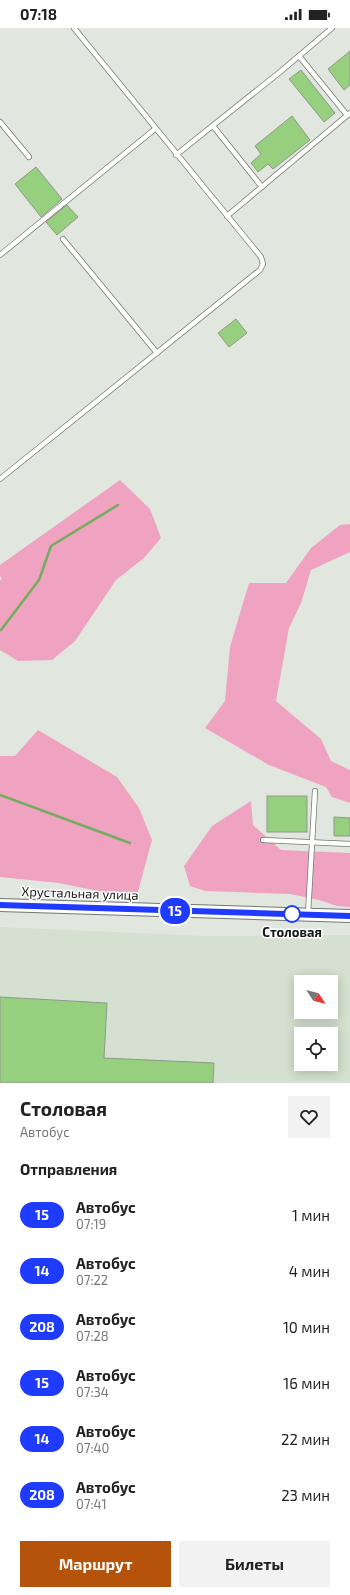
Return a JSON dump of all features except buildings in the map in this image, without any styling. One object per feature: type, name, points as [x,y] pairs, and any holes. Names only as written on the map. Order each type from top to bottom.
[{"type":"street","name":"Хрустальная улица","points":[[0,905],[350,916]]},
{"type":"lane","points":[[0,479],[260,270],[263,264],[261,257],[176,155],[74,28]]},
{"type":"lane","points":[[176,155],[332,28]]},
{"type":"lane","points":[[227,216],[349,114],[299,56]]},
{"type":"lane","points":[[0,122],[29,157]]},
{"type":"lane","points":[[213,126],[262,187]]},
{"type":"lane","points":[[0,255],[155,129]]},
{"type":"lane","points":[[63,238],[157,353]]},
{"type":"lane","points":[[308,914],[315,791]]},
{"type":"lane","points":[[263,840],[350,844]]},
{"type":"shaded area","points":[[120,480],[150,509],[161,538],[144,558],[116,580],[75,641],[52,660],[18,661],[0,650],[0,580],[2,579],[0,576],[0,565]]},
{"type":"shaded area","points":[[350,524],[350,552],[311,570],[301,603],[289,628],[276,701],[321,739],[331,761],[350,770],[350,803],[332,797],[326,787],[269,765],[205,728],[225,701],[230,647],[249,583],[286,583],[311,548],[340,525]]},
{"type":"shaded area","points":[[38,730],[117,777],[139,808],[152,840],[136,899],[59,883],[0,877],[0,756],[15,756]]},
{"type":"shaded area","points":[[251,801],[253,825],[281,850],[350,853],[350,907],[337,906],[319,900],[290,894],[205,891],[190,886],[184,866],[212,826]]},
{"type":"shaded area","points":[[0,927],[205,936],[350,935],[350,1083],[0,1083]]},
{"type":"waterway","points":[[1,630],[39,580],[51,546],[118,505]]},
{"type":"waterway","points":[[0,795],[130,843]]},
{"type":"bus line","name":"15","points":[[0,905],[350,916]]},
{"type":"place","name":"Столовая","points":[[292,914]]}]
